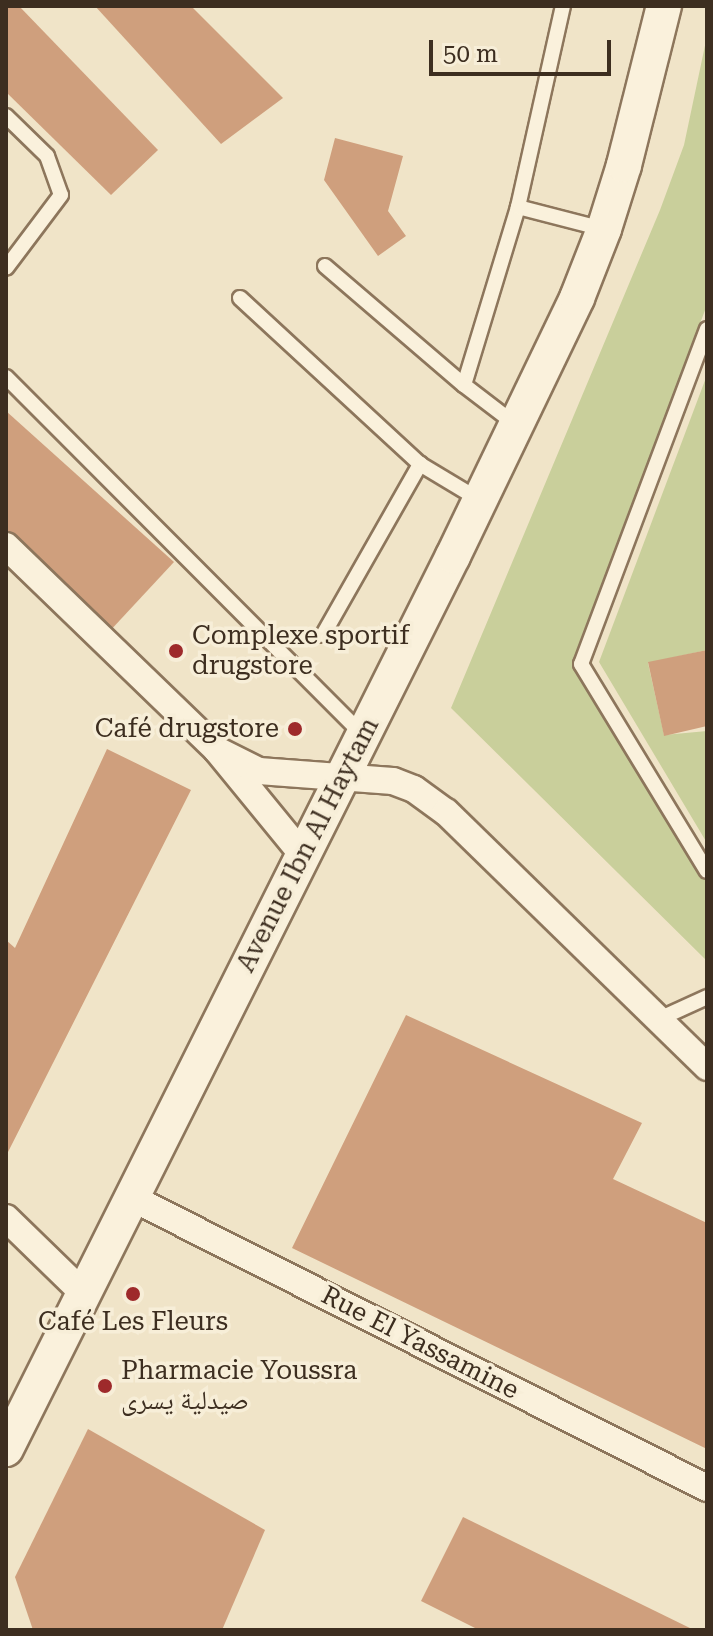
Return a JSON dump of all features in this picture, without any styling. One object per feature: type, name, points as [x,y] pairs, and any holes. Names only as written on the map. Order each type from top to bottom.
[{"type":"street","name":"Avenue Ibn Al Haytam","points":[[8,1440],[364,735],[577,298],[604,229],[664,6]]},
{"type":"street","points":[[6,546],[217,750],[302,854]]},
{"type":"street","points":[[217,750],[259,771],[393,781],[414,789],[446,812],[707,1067]]},
{"type":"street","name":"Rue El Yassamine","points":[[132,1198],[707,1488]]},
{"type":"street","points":[[6,1218],[83,1293]]},
{"type":"lane","points":[[464,385],[518,207],[563,6]]},
{"type":"lane","points":[[6,116],[47,156],[61,195],[6,268]]},
{"type":"lane","points":[[518,207],[604,229]]},
{"type":"lane","points":[[325,266],[464,385],[517,425]]},
{"type":"lane","points":[[240,298],[420,464],[480,500]]},
{"type":"lane","points":[[707,329],[581,664],[707,871]]},
{"type":"lane","points":[[6,377],[364,735]]},
{"type":"lane","points":[[323,635],[420,464]]},
{"type":"lane","points":[[659,1019],[707,997]]},
{"type":"green space","points":[[707,36],[707,305],[573,660],[707,880],[707,961],[451,708],[660,210],[684,145]]},
{"type":"green space","points":[[707,375],[707,650],[648,663],[664,735],[707,731],[707,843],[599,662]]},
{"type":"building","points":[[6,6],[19,6],[158,150],[111,195],[6,92]]},
{"type":"building","points":[[95,6],[191,6],[283,98],[221,144]]},
{"type":"building","points":[[335,138],[403,156],[388,211],[406,236],[378,256],[324,180]]},
{"type":"building","points":[[6,411],[174,562],[108,633],[6,536]]},
{"type":"building","points":[[707,650],[707,726],[664,736],[648,662]]},
{"type":"building","points":[[107,749],[191,790],[6,1156],[6,940],[15,948]]},
{"type":"building","points":[[406,1015],[642,1123],[613,1179],[707,1223],[707,1449],[292,1248]]},
{"type":"building","points":[[88,1429],[265,1530],[222,1630],[33,1630],[15,1577]]},
{"type":"building","points":[[463,1517],[694,1630],[479,1630],[421,1601]]},
{"type":"place","name":"Complexe sportif drugstore","points":[[176,651]]},
{"type":"place","name":"Café drugstore","points":[[295,729]]},
{"type":"place","name":"Café Les Fleurs","points":[[133,1294]]},
{"type":"place","name":"Pharmacie Youssra صيدلية يسرى","points":[[105,1386]]}]
